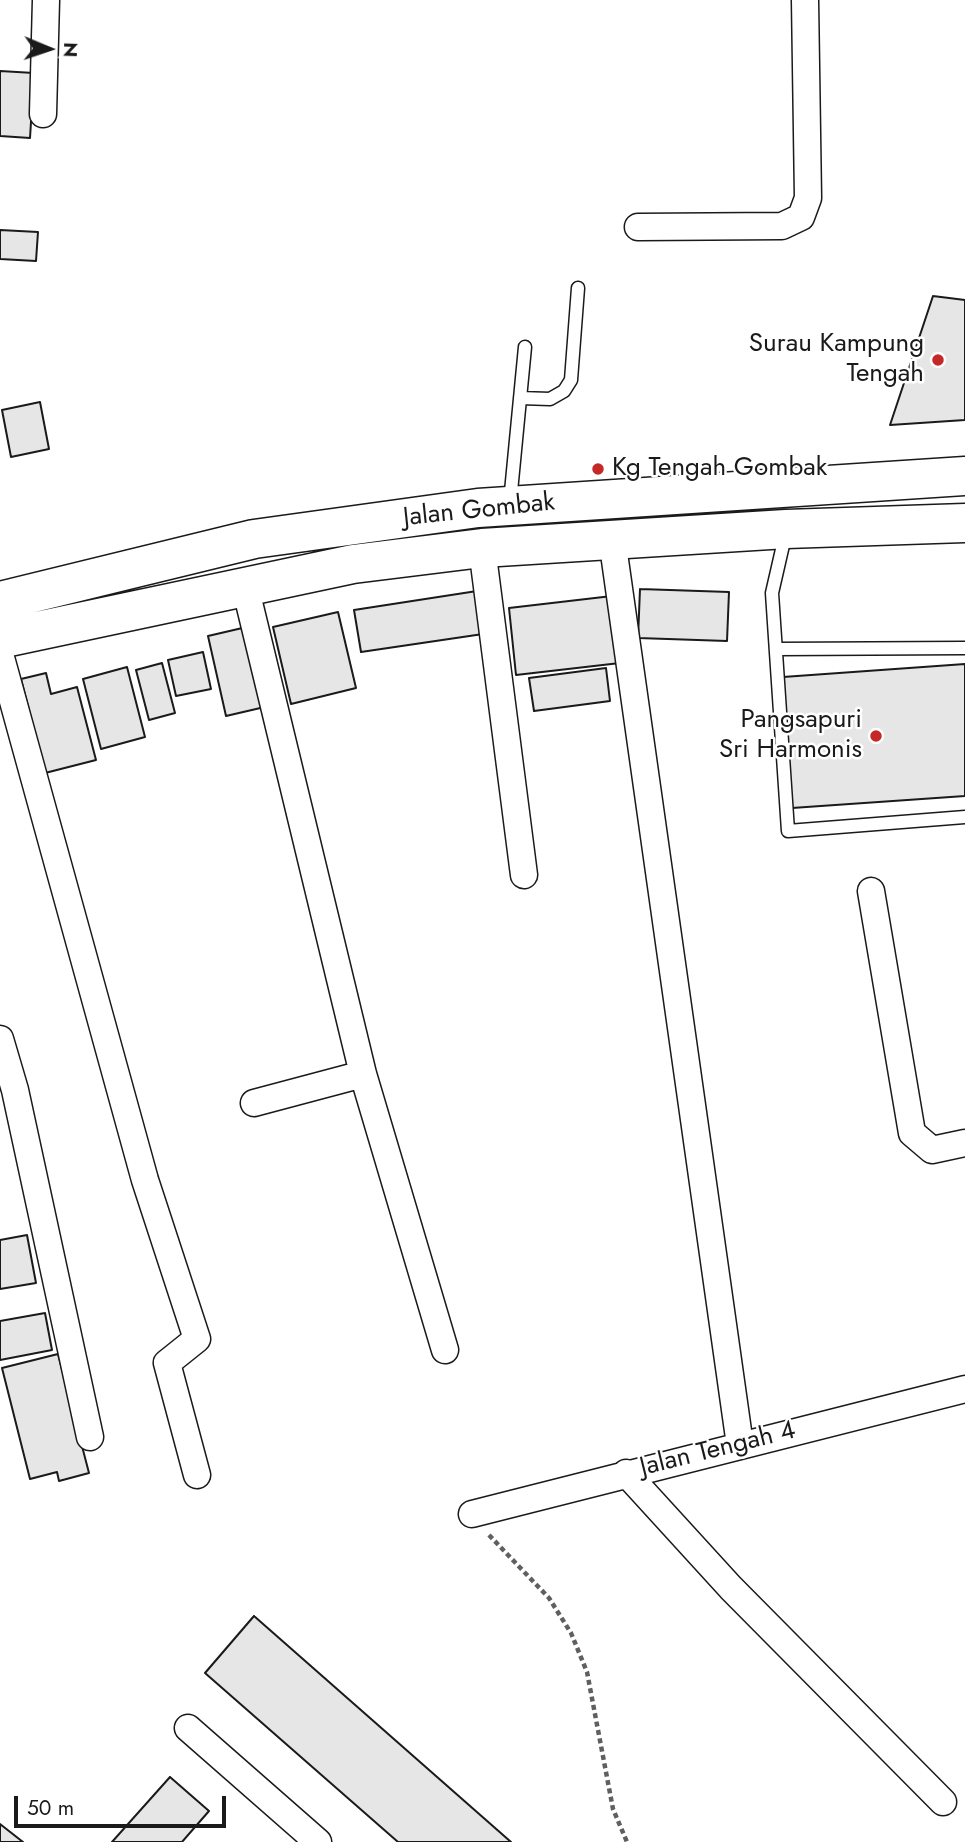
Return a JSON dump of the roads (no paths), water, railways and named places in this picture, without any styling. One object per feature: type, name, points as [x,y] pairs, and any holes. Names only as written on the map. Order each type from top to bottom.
[{"type":"main road","name":"Jalan Gombak","points":[[0,601],[254,539],[478,508],[965,476]]},
{"type":"main road","name":"Jalan Gombak","points":[[0,639],[353,564],[482,548],[786,528],[965,523]]},
{"type":"street","points":[[43,114],[46,0]]},
{"type":"street","points":[[638,227],[782,226],[801,217],[808,198],[805,0]]},
{"type":"street","points":[[612,540],[740,1445]]},
{"type":"street","points":[[482,548],[524,875]]},
{"type":"street","points":[[245,586],[363,1074],[445,1350]]},
{"type":"street","points":[[0,654],[145,1180],[198,1339],[167,1363],[197,1475]]},
{"type":"street","points":[[870,891],[912,1133],[932,1150],[965,1143]]},
{"type":"street","points":[[0,1039],[15,1090],[90,1437]]},
{"type":"street","points":[[254,1103],[363,1074]]},
{"type":"street","name":"Jalan Tengah 4","points":[[475,1514],[965,1389]]},
{"type":"street","points":[[626,1474],[731,1588],[943,1802]]},
{"type":"street","points":[[188,1728],[308,1839]]},
{"type":"lane","points":[[520,398],[550,398],[564,391],[571,380],[578,288]]},
{"type":"lane","points":[[510,506],[525,347]]},
{"type":"lane","points":[[786,528],[772,593],[788,831],[965,817]]},
{"type":"lane","points":[[777,649],[965,648]]},
{"type":"place","name":"Surau Kampung Tengah","points":[[938,360]]},
{"type":"place","name":"Kg Tengah Gombak","points":[[598,469]]},
{"type":"place","name":"Pangsapuri Sri Harmonis","points":[[876,736]]}]
